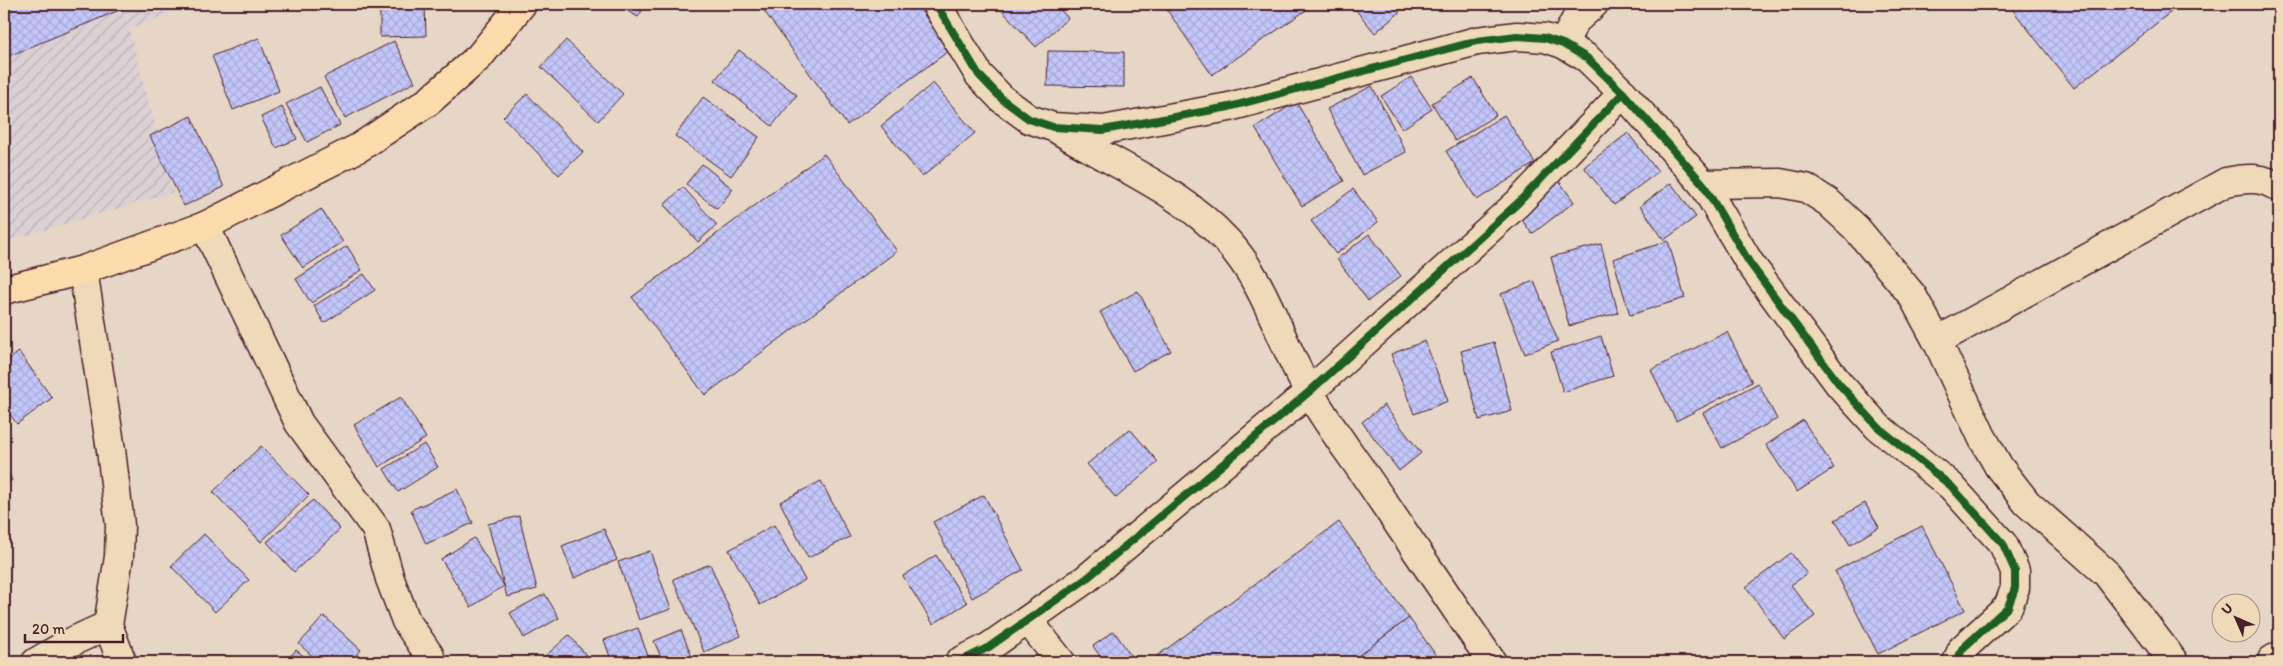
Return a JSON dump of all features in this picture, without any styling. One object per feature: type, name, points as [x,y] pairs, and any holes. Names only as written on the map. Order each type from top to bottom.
[{"type":"main road","points":[[4,290],[84,270],[205,226],[360,147],[429,101],[479,57],[522,4]]},
{"type":"street","points":[[936,4],[979,75],[1002,99],[1029,119],[1053,127],[1090,150],[1142,176],[1194,212],[1227,241],[1255,280],[1309,392],[1492,662]]},
{"type":"street","points":[[1563,44],[1584,7]]},
{"type":"street","points":[[1053,127],[1103,130],[1229,107],[1478,41],[1517,36],[1545,38],[1563,44],[1587,58],[1623,93],[1702,184],[1749,262],[1839,384],[1878,427],[1951,486],[2003,544],[2015,571],[2015,588],[2008,607],[1962,650],[1957,662]]},
{"type":"street","points":[[958,662],[989,647],[1086,579],[1309,392],[1512,209],[1623,93]]},
{"type":"street","points":[[1938,341],[2226,182],[2244,178],[2260,179],[2272,182],[2279,188]]},
{"type":"street","points":[[1702,184],[1780,183],[1806,188],[1828,202],[1856,228],[1912,294],[1938,341],[1982,437],[1999,467],[2027,502],[2107,574],[2174,662]]},
{"type":"street","points":[[205,226],[299,423],[376,529],[390,579],[406,621],[430,656]]},
{"type":"street","points":[[84,270],[107,421],[120,525],[119,556],[108,624],[122,662]]},
{"type":"street","points":[[1028,620],[1060,662]]},
{"type":"street","points":[[36,662],[108,624]]},
{"type":"shaded area","points":[[4,4],[195,4],[129,29],[173,192],[4,242]]},
{"type":"building","points":[[4,4],[134,4],[4,58]]},
{"type":"building","points":[[425,4],[426,36],[380,37],[380,5]]},
{"type":"building","points":[[615,4],[646,4],[638,17]]},
{"type":"building","points":[[759,4],[916,4],[950,50],[847,125]]},
{"type":"building","points":[[996,4],[1055,4],[1068,18],[1036,47]]},
{"type":"building","points":[[1163,4],[1311,4],[1312,6],[1212,75]]},
{"type":"building","points":[[1351,4],[1393,4],[1400,12],[1375,33]]},
{"type":"building","points":[[1402,4],[1412,4],[1406,9]]},
{"type":"building","points":[[2008,4],[2181,4],[2074,88]]},
{"type":"building","points":[[259,38],[279,91],[233,110],[212,56]]},
{"type":"building","points":[[566,40],[623,94],[598,121],[541,67]]},
{"type":"building","points":[[394,41],[415,82],[345,118],[324,77]]},
{"type":"building","points":[[739,50],[797,95],[772,126],[715,80]]},
{"type":"building","points":[[1048,51],[1124,52],[1124,87],[1047,86]]},
{"type":"building","points":[[1411,77],[1432,109],[1402,129],[1381,96]]},
{"type":"building","points":[[1473,78],[1496,115],[1455,141],[1432,103]]},
{"type":"building","points":[[933,83],[975,133],[922,177],[881,126]]},
{"type":"building","points":[[1372,86],[1406,152],[1362,175],[1327,109]]},
{"type":"building","points":[[320,87],[340,125],[307,142],[286,104]]},
{"type":"building","points":[[527,94],[583,152],[559,175],[503,117]]},
{"type":"building","points":[[703,97],[759,137],[731,176],[675,136]]},
{"type":"building","points":[[1296,102],[1344,181],[1302,206],[1255,128]]},
{"type":"building","points":[[282,107],[297,139],[276,148],[261,117]]},
{"type":"building","points":[[1504,115],[1535,163],[1477,200],[1446,151]]},
{"type":"building","points":[[191,116],[224,187],[184,206],[150,136]]},
{"type":"building","points":[[1628,133],[1658,172],[1614,205],[1584,167]]},
{"type":"building","points":[[824,154],[897,251],[705,395],[632,297]]},
{"type":"building","points":[[702,164],[733,189],[717,209],[686,184]]},
{"type":"building","points":[[1559,181],[1574,202],[1532,234],[1517,213]]},
{"type":"building","points":[[1671,183],[1696,217],[1664,240],[1640,206]]},
{"type":"building","points":[[683,187],[717,225],[698,242],[664,205]]},
{"type":"building","points":[[1353,189],[1378,222],[1336,254],[1311,221]]},
{"type":"building","points":[[321,209],[343,242],[303,268],[281,235]]},
{"type":"building","points":[[1369,234],[1401,276],[1368,301],[1337,259]]},
{"type":"building","points":[[1668,241],[1685,298],[1630,315],[1613,259]]},
{"type":"building","points":[[1601,244],[1618,313],[1569,326],[1551,257]]},
{"type":"building","points":[[347,246],[362,270],[311,303],[296,279]]},
{"type":"building","points":[[364,274],[375,290],[324,323],[314,306]]},
{"type":"building","points":[[1534,281],[1558,341],[1525,354],[1501,294]]},
{"type":"building","points":[[1138,291],[1171,351],[1133,371],[1100,312]]},
{"type":"building","points":[[1727,332],[1752,382],[1676,421],[1651,370]]},
{"type":"building","points":[[1601,336],[1613,376],[1563,392],[1551,352]]},
{"type":"building","points":[[1425,341],[1448,401],[1414,414],[1391,354]]},
{"type":"building","points":[[1494,342],[1512,411],[1479,420],[1461,351]]},
{"type":"building","points":[[19,352],[52,398],[17,424],[4,406],[4,363]]},
{"type":"building","points":[[1758,383],[1777,419],[1722,448],[1703,413]]},
{"type":"building","points":[[401,397],[426,438],[379,467],[354,425]]},
{"type":"building","points":[[1384,405],[1421,453],[1399,471],[1362,422]]},
{"type":"building","points":[[1803,420],[1834,468],[1797,492],[1766,445]]},
{"type":"building","points":[[1130,429],[1158,462],[1116,498],[1087,464]]},
{"type":"building","points":[[424,444],[438,467],[398,492],[384,469]]},
{"type":"building","points":[[261,446],[309,495],[261,542],[213,492]]},
{"type":"building","points":[[4,467],[12,480],[4,485]]},
{"type":"building","points":[[821,481],[850,537],[808,558],[780,502]]},
{"type":"building","points":[[457,489],[473,523],[426,544],[411,510]]},
{"type":"building","points":[[984,495],[1023,570],[972,598],[933,522]]},
{"type":"building","points":[[313,500],[340,529],[294,572],[267,542]]},
{"type":"building","points":[[1865,503],[1879,527],[1850,545],[1835,520]]},
{"type":"building","points":[[519,516],[537,589],[507,597],[488,524]]},
{"type":"building","points":[[1339,522],[1409,618],[1350,662],[1161,662],[1157,656]]},
{"type":"building","points":[[774,525],[805,580],[760,605],[729,550]]},
{"type":"building","points":[[1922,526],[1965,610],[1878,654],[1835,571]]},
{"type":"building","points":[[604,529],[617,560],[574,578],[562,546]]},
{"type":"building","points":[[204,534],[249,580],[215,612],[171,566]]},
{"type":"building","points":[[474,538],[504,586],[471,607],[441,559]]},
{"type":"building","points":[[650,551],[671,609],[639,620],[618,562]]},
{"type":"building","points":[[1791,553],[1807,574],[1791,585],[1815,616],[1784,639],[1746,587]]},
{"type":"building","points":[[936,555],[967,603],[933,624],[903,576]]},
{"type":"building","points":[[710,564],[741,636],[704,652],[673,579]]},
{"type":"building","points":[[545,594],[559,618],[524,638],[510,613]]},
{"type":"building","points":[[324,616],[361,650],[350,662],[319,662],[299,644]]},
{"type":"building","points":[[1409,618],[1441,662],[1350,662]]},
{"type":"building","points":[[638,628],[650,662],[612,662],[604,640]]},
{"type":"building","points":[[681,630],[694,662],[663,662],[654,641]]},
{"type":"building","points":[[1114,631],[1135,662],[1104,662],[1093,646]]},
{"type":"building","points":[[569,635],[592,662],[545,662],[542,659]]},
{"type":"building","points":[[296,650],[311,662],[285,662]]},
{"type":"building","points":[[2017,656],[2022,662],[2007,662]]},
{"type":"cycle path","points":[[936,4],[979,75],[1002,99],[1029,119],[1053,127],[1103,130],[1229,107],[1477,41],[1517,36],[1545,38],[1563,44],[1587,58],[1623,93],[1703,184],[1749,262],[1839,384],[1878,427],[1951,486],[2003,544],[2015,571],[2015,588],[2008,607],[1962,649],[1957,662]]},
{"type":"cycle path","points":[[959,662],[989,647],[1086,579],[1309,392],[1518,203],[1623,93]]}]
